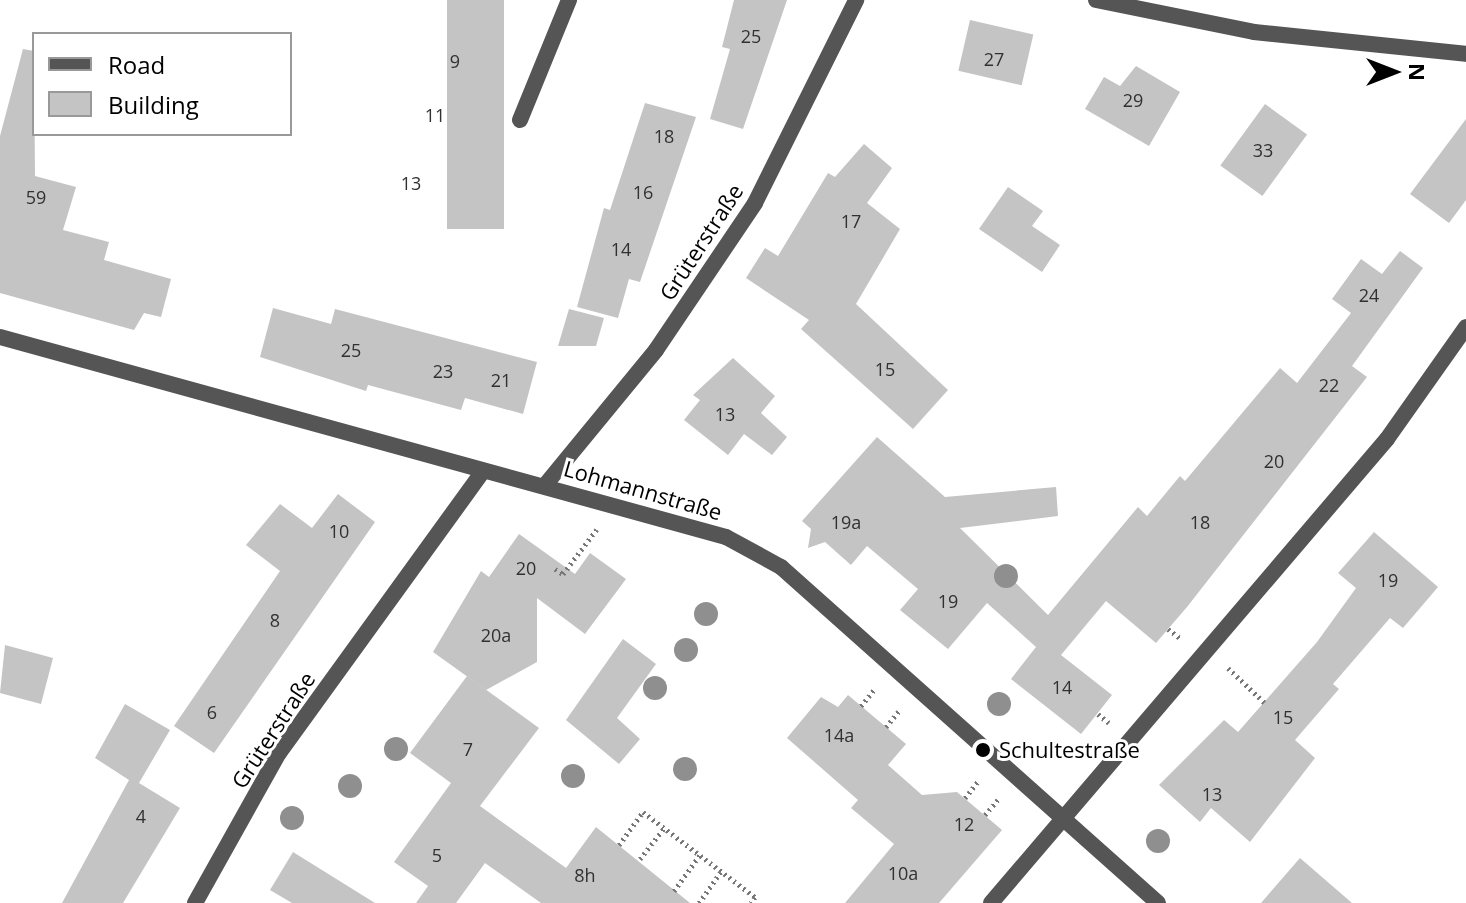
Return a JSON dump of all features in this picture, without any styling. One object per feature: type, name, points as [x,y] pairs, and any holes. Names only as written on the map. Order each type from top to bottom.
[{"type":"street","points":[[520,120],[569,0]]},
{"type":"street","name":"Grüterstraße","points":[[546,484],[656,350],[755,203],[856,0]]},
{"type":"street","points":[[1096,0],[1254,32],[1466,54]]},
{"type":"street","points":[[991,903],[1060,818],[1387,439],[1466,327]]},
{"type":"street","name":"Lohmannstraße","points":[[0,337],[483,471],[546,484],[726,537],[781,567],[1158,903]]},
{"type":"street","name":"Grüterstraße","points":[[195,903],[279,753],[483,471]]},
{"type":"path","points":[[555,569],[563,574],[610,503]]},
{"type":"path","points":[[1206,648],[1264,702]]},
{"type":"path","points":[[619,845],[643,812],[755,897],[751,903]]},
{"type":"path","points":[[640,859],[664,828]]},
{"type":"path","points":[[674,891],[700,855]]},
{"type":"path","points":[[699,903],[721,872]]},
{"type":"building","points":[[447,0],[504,0],[504,229],[447,229]]},
{"type":"building","points":[[734,0],[787,0],[743,129],[710,119],[730,49],[722,47]]},
{"type":"building","points":[[970,20],[1033,35],[1022,85],[958,71]]},
{"type":"building","points":[[23,49],[32,51],[35,176],[76,187],[63,230],[109,242],[104,260],[171,279],[161,317],[144,313],[134,330],[0,293],[0,136]]},
{"type":"building","points":[[1136,66],[1180,92],[1149,146],[1085,109],[1104,77],[1120,86]]},
{"type":"building","points":[[645,103],[696,117],[640,282],[629,279],[618,318],[577,307],[604,208],[610,210]]},
{"type":"building","points":[[1265,104],[1307,135],[1262,196],[1220,165]]},
{"type":"building","points":[[1466,119],[1466,200],[1449,223],[1410,194]]},
{"type":"building","points":[[864,144],[892,168],[867,203],[900,229],[856,304],[948,390],[913,429],[801,329],[809,320],[746,278],[765,248],[778,256],[828,173],[835,177]]},
{"type":"building","points":[[1008,187],[1043,211],[1032,226],[1060,245],[1042,272],[979,229]]},
{"type":"building","points":[[1400,251],[1423,268],[1352,366],[1367,377],[1187,607],[1156,643],[1106,601],[1061,655],[1112,695],[1081,734],[1011,679],[1036,647],[987,603],[948,649],[900,610],[918,589],[867,546],[851,565],[825,542],[808,548],[811,529],[802,521],[877,437],[945,497],[1056,487],[1058,516],[960,528],[1048,615],[1138,507],[1147,516],[1180,476],[1185,481],[1280,368],[1297,383],[1351,313],[1332,299],[1361,259],[1382,274]]},
{"type":"building","points":[[273,308],[331,324],[335,309],[537,362],[523,414],[465,398],[461,410],[368,385],[366,391],[260,357]]},
{"type":"building","points":[[569,309],[604,318],[596,346],[558,346]]},
{"type":"building","points":[[733,358],[775,396],[761,413],[787,437],[772,455],[744,434],[728,455],[684,420],[700,400],[693,395]]},
{"type":"building","points":[[338,494],[375,522],[214,753],[174,726],[280,571],[246,545],[280,504],[312,528]]},
{"type":"building","points":[[1374,532],[1438,587],[1403,628],[1390,618],[1333,684],[1339,689],[1295,740],[1315,758],[1250,842],[1211,808],[1200,822],[1159,785],[1224,720],[1238,732],[1317,642],[1356,588],[1338,573]]},
{"type":"building","points":[[519,534],[575,574],[590,553],[626,579],[585,634],[537,598],[537,662],[486,690],[433,652],[481,571],[489,577]]},
{"type":"building","points":[[623,639],[656,664],[617,718],[640,739],[619,764],[566,720]]},
{"type":"building","points":[[5,645],[53,658],[41,704],[0,693]]},
{"type":"building","points":[[467,676],[539,728],[480,806],[566,868],[596,827],[690,903],[541,903],[485,863],[456,903],[416,903],[428,886],[394,862],[451,783],[410,753]]},
{"type":"building","points":[[848,695],[906,744],[888,765],[922,795],[957,792],[1002,830],[939,903],[845,903],[894,844],[851,808],[858,800],[787,738],[821,697],[838,707]]},
{"type":"building","points":[[125,704],[170,730],[139,783],[180,808],[123,903],[62,903],[129,780],[95,758]]},
{"type":"building","points":[[293,852],[375,903],[292,903],[270,890]]},
{"type":"building","points":[[1300,858],[1352,903],[1261,903]]},
{"type":"place","name":"Schultestraße","points":[[983,750]]}]
